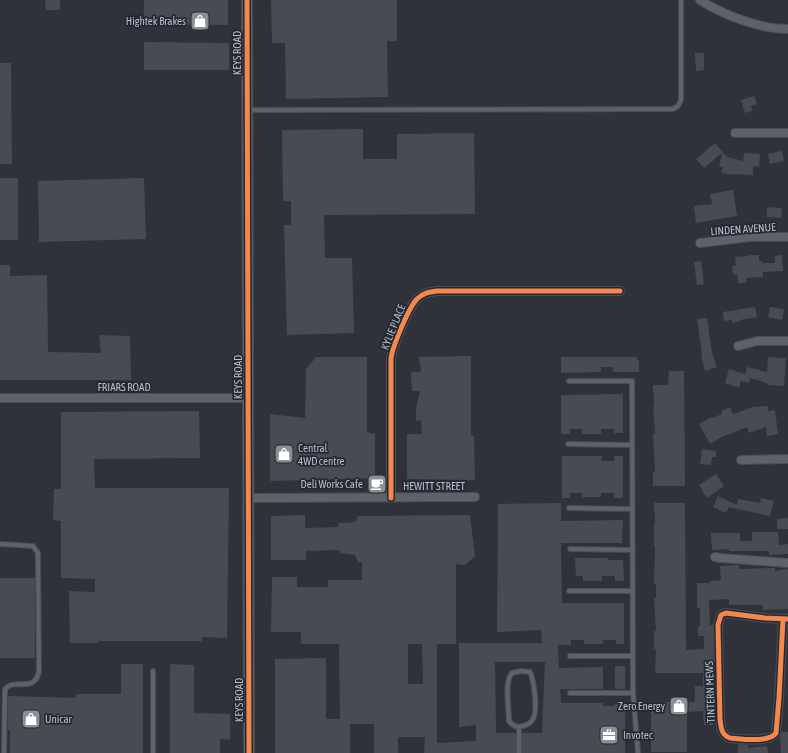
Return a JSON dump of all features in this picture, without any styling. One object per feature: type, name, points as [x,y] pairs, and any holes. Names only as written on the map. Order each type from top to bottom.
[{"type":"street","name":"KEYS ROAD","points":[[247,0],[249,753]]},
{"type":"street","points":[[700,0],[730,17],[777,29],[788,29]]},
{"type":"street","points":[[735,133],[788,133]]},
{"type":"street","name":"LINDEN AVENUE","points":[[700,243],[750,237],[788,237]]},
{"type":"street","name":"KYLIE PLACE","points":[[391,498],[391,359],[412,305],[417,299],[428,292],[437,291],[620,291]]},
{"type":"street","points":[[738,346],[757,340],[788,341]]},
{"type":"street","name":"FRIARS ROAD","points":[[0,398],[248,398]]},
{"type":"street","points":[[741,460],[788,459]]},
{"type":"street","name":"HEWITT STREET","points":[[249,498],[475,497]]},
{"type":"street","points":[[715,557],[788,562]]},
{"type":"street","name":"TINTERN MEWS","points":[[726,613],[785,619],[776,733],[774,736],[766,739],[726,737],[722,730],[720,719],[718,625],[721,615],[726,613]]},
{"type":"lane","points":[[248,110],[673,109],[678,106],[681,100],[681,0]]},
{"type":"lane","points":[[569,381],[632,381],[633,693],[638,753]]},
{"type":"lane","points":[[568,444],[632,445]]},
{"type":"lane","points":[[569,508],[632,509]]},
{"type":"lane","points":[[0,544],[34,546],[38,553],[39,672],[34,682],[31,684],[10,685],[5,689],[4,753]]},
{"type":"lane","points":[[570,549],[633,550]]},
{"type":"lane","points":[[569,591],[633,591]]},
{"type":"lane","points":[[570,656],[633,656]]},
{"type":"lane","points":[[153,671],[153,753]]},
{"type":"lane","points":[[522,671],[530,672],[534,680],[535,714],[527,726],[519,727],[512,725],[509,721],[508,677],[512,673],[522,671]]},
{"type":"lane","points":[[570,693],[633,693]]},
{"type":"lane","points":[[519,727],[519,753]]},
{"type":"building","points":[[45,0],[60,0],[60,10],[46,10]]},
{"type":"building","points":[[144,0],[228,0],[228,25],[144,24]]},
{"type":"building","points":[[271,0],[397,0],[397,41],[387,41],[388,97],[286,99],[285,43],[272,43]]},
{"type":"building","points":[[144,42],[229,43],[229,70],[144,70]]},
{"type":"building","points":[[695,53],[704,53],[704,70],[696,71]]},
{"type":"building","points":[[0,63],[11,63],[12,164],[0,164]]},
{"type":"building","points":[[754,96],[757,104],[751,106],[752,111],[745,113],[741,100]]},
{"type":"building","points":[[363,129],[363,159],[397,159],[397,134],[474,133],[475,214],[324,215],[325,258],[352,258],[354,333],[287,335],[284,225],[291,225],[291,201],[283,201],[282,130]]},
{"type":"building","points":[[715,143],[727,157],[743,161],[744,153],[760,154],[759,167],[753,166],[753,175],[732,175],[721,173],[723,167],[719,167],[722,153],[704,168],[696,159]]},
{"type":"building","points":[[782,151],[784,161],[770,164],[768,154]]},
{"type":"building","points":[[0,178],[18,178],[18,240],[0,240]]},
{"type":"building","points":[[144,178],[146,239],[39,242],[38,181]]},
{"type":"building","points":[[733,190],[737,216],[696,223],[694,206],[712,204],[710,194]]},
{"type":"building","points":[[767,207],[782,208],[781,218],[767,217]]},
{"type":"building","points":[[759,255],[759,261],[762,261],[762,263],[775,263],[775,256],[782,255],[783,271],[763,272],[763,277],[746,278],[746,283],[738,283],[737,274],[733,275],[732,266],[736,266],[735,257]]},
{"type":"building","points":[[701,261],[704,284],[697,285],[694,262]]},
{"type":"building","points":[[0,265],[10,265],[10,276],[47,275],[48,352],[101,353],[99,335],[130,336],[131,380],[0,380]]},
{"type":"building","points":[[755,307],[757,317],[740,320],[733,323],[732,320],[724,321],[723,312]]},
{"type":"building","points":[[770,307],[784,309],[782,320],[768,317]]},
{"type":"building","points":[[707,318],[712,352],[717,367],[705,371],[701,356],[697,319]]},
{"type":"building","points":[[471,356],[471,436],[474,436],[475,480],[407,479],[407,434],[422,434],[421,420],[416,421],[416,409],[420,391],[412,391],[411,372],[421,372],[419,357]]},
{"type":"building","points":[[316,357],[367,357],[367,432],[375,434],[375,478],[270,481],[270,414],[305,418],[306,369]]},
{"type":"building","points":[[561,357],[637,357],[637,360],[639,360],[639,372],[613,372],[613,367],[601,367],[601,372],[561,373]]},
{"type":"building","points":[[768,357],[786,358],[784,386],[767,385],[767,383],[750,378],[749,383],[741,381],[739,388],[725,383],[729,369],[745,374],[747,367],[767,372]]},
{"type":"building","points":[[669,371],[684,371],[685,486],[653,486],[653,472],[655,472],[653,434],[655,434],[653,385],[668,385]]},
{"type":"building","points":[[623,394],[623,433],[614,433],[614,429],[601,429],[601,434],[582,434],[582,429],[570,429],[570,434],[561,434],[561,395]]},
{"type":"building","points":[[768,406],[768,411],[775,410],[778,434],[767,436],[766,427],[749,433],[747,427],[722,437],[710,444],[699,424],[711,417],[712,418],[722,414],[722,411],[730,407],[733,414],[753,407]]},
{"type":"building","points":[[199,411],[200,458],[94,459],[95,488],[229,488],[227,638],[202,637],[202,641],[98,641],[98,643],[70,643],[69,591],[95,592],[95,579],[61,578],[61,521],[53,520],[54,489],[61,489],[61,412]]},
{"type":"building","points":[[702,449],[716,451],[716,457],[712,457],[711,465],[700,464]]},
{"type":"building","points":[[562,456],[602,456],[601,461],[614,461],[614,456],[623,456],[623,498],[614,498],[614,493],[601,493],[601,497],[582,497],[582,493],[570,493],[570,498],[562,498]]},
{"type":"building","points":[[716,474],[724,486],[707,498],[699,485]]},
{"type":"building","points":[[718,496],[737,505],[738,499],[760,503],[761,498],[774,501],[770,516],[729,507],[726,513],[713,507]]},
{"type":"building","points":[[561,503],[561,521],[623,520],[622,543],[561,543],[562,603],[624,603],[624,644],[616,644],[616,640],[603,640],[603,644],[584,644],[584,640],[571,640],[571,645],[558,645],[559,668],[603,667],[603,689],[560,689],[561,703],[603,703],[603,706],[615,706],[615,703],[625,703],[625,753],[522,753],[522,733],[542,733],[545,662],[495,662],[496,733],[516,733],[516,753],[424,753],[425,737],[398,737],[398,753],[374,753],[374,724],[350,724],[350,753],[275,753],[275,659],[326,658],[326,719],[340,719],[339,644],[301,644],[301,632],[271,632],[272,577],[297,577],[297,587],[328,587],[328,580],[362,580],[362,562],[358,562],[355,555],[340,553],[339,550],[306,551],[306,560],[271,560],[271,516],[305,515],[305,528],[338,527],[339,523],[355,522],[358,516],[470,515],[475,556],[465,565],[456,564],[456,644],[437,644],[437,743],[476,741],[476,725],[459,727],[459,643],[542,643],[541,630],[497,632],[498,504]],"holes":[[[408,644],[422,644],[423,684],[408,684]]]},
{"type":"building","points":[[654,503],[685,503],[686,650],[704,649],[704,636],[698,636],[698,626],[700,626],[700,608],[697,608],[697,583],[710,583],[710,581],[721,580],[720,566],[739,565],[739,569],[775,568],[775,571],[788,569],[788,609],[763,610],[763,605],[729,605],[729,599],[709,600],[710,625],[713,625],[713,725],[704,725],[703,711],[687,712],[687,752],[651,752],[651,702],[695,702],[695,686],[703,686],[703,673],[655,673],[656,649],[654,649],[654,631],[656,631],[654,598],[656,598],[656,584],[654,584]]},
{"type":"building","points":[[788,518],[788,529],[777,529],[777,519]]},
{"type":"building","points":[[752,532],[778,532],[779,545],[788,544],[788,554],[769,555],[769,551],[729,551],[729,549],[712,550],[711,533],[740,533],[740,541],[752,541]]},
{"type":"building","points":[[575,558],[608,558],[608,560],[623,560],[624,581],[615,581],[615,576],[602,576],[602,581],[583,581],[583,576],[576,576]]},
{"type":"building","points":[[0,578],[35,578],[35,658],[0,658]]},
{"type":"building","points":[[121,664],[143,664],[143,753],[10,753],[8,696],[76,698],[76,694],[121,694]]},
{"type":"building","points":[[170,664],[194,665],[194,713],[230,714],[230,740],[220,739],[220,753],[170,753]]},
{"type":"building","points":[[615,666],[625,666],[625,689],[615,689]]},
{"type":"building","points":[[782,732],[788,732],[788,753],[781,753],[780,736]]},
{"type":"building","points":[[738,744],[748,745],[749,748],[767,746],[768,753],[738,753]]},
{"type":"cycle path","points":[[247,0],[249,753]]},
{"type":"cycle path","points":[[391,498],[391,359],[401,328],[417,299],[426,293],[437,291],[620,291]]},
{"type":"cycle path","points":[[783,619],[776,733],[768,738],[755,740],[727,737],[722,730],[720,719],[718,625],[721,615],[726,613],[765,618],[788,619]]},
{"type":"place","name":"Hightek Brakes","points":[[200,21]]},
{"type":"place","name":"Central 4WD centre","points":[[284,454]]},
{"type":"place","name":"Deli Works Cafe","points":[[377,484]]},
{"type":"place","name":"Zero Energy","points":[[679,706]]},
{"type":"place","name":"Unicar","points":[[31,719]]},
{"type":"place","name":"Invotec","points":[[609,735]]}]
